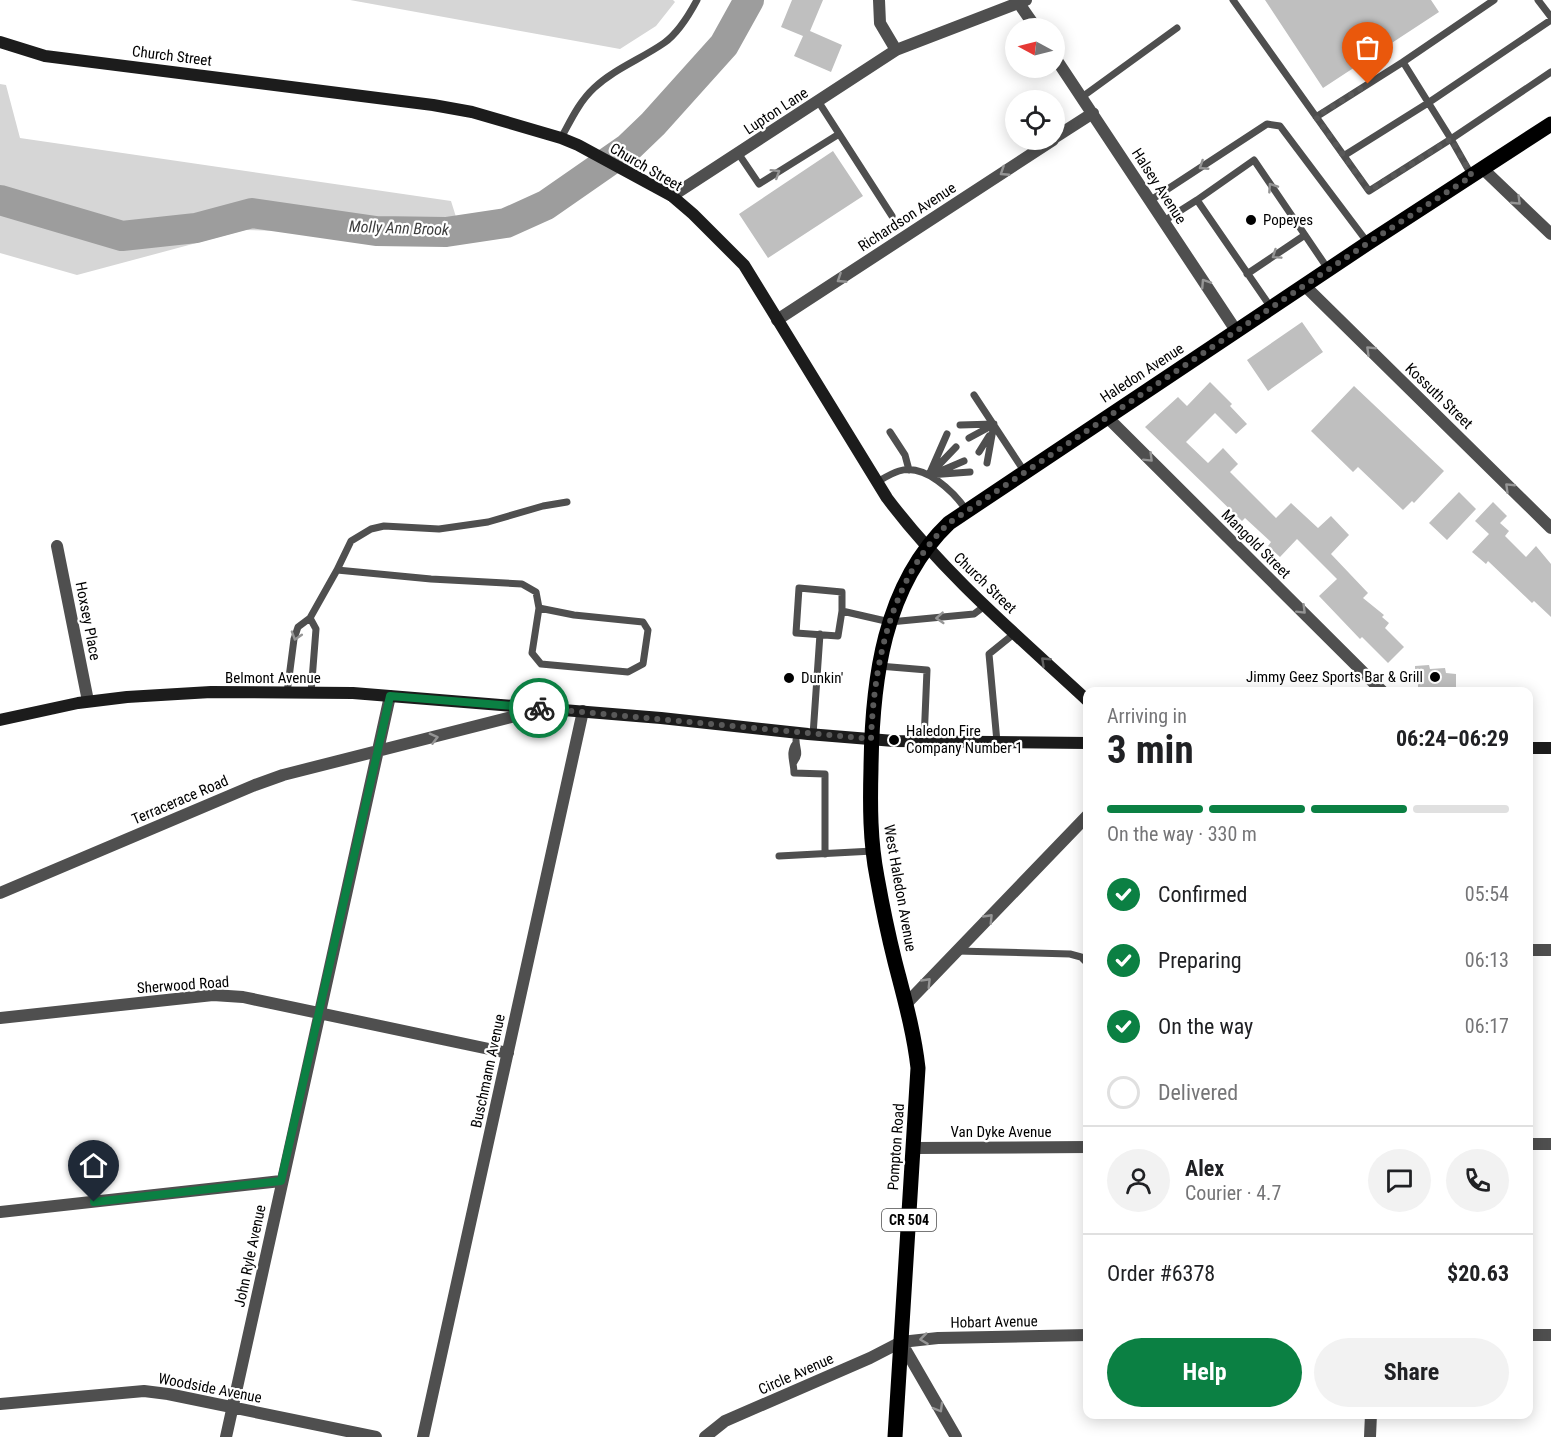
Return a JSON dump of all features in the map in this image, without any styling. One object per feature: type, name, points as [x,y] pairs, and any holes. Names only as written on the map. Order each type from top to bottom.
[{"type":"main road","name":"Haledon Avenue","points":[[871,739],[872,708],[878,665],[890,622],[909,578],[927,547],[949,523],[1368,243],[1551,124]]},
{"type":"main road","name":"West Haledon Avenue","points":[[871,739],[870,816],[873,851],[894,959],[906,1004]]},
{"type":"main road","name":"Pompton Road","points":[[894,1437],[918,1068],[906,1004]]},
{"type":"street","points":[[879,0],[880,23],[896,50]]},
{"type":"street","points":[[1022,1],[1031,18]]},
{"type":"street","name":"Lupton Lane","points":[[672,196],[896,50],[1022,1]]},
{"type":"street","name":"Church Street","points":[[0,42],[45,56],[433,105],[472,112],[578,145],[672,196],[744,265],[877,482],[910,529],[1083,696]]},
{"type":"street","name":"Halsey Avenue","points":[[1065,72],[1237,332]]},
{"type":"street","name":"Richardson Avenue","points":[[1065,132],[1093,113]]},
{"type":"street","name":"Richardson Avenue","points":[[777,320],[1037,150]]},
{"type":"street","points":[[1478,172],[1551,234]]},
{"type":"street","name":"Kossuth Street","points":[[1305,286],[1551,528]]},
{"type":"street","name":"Mangold Street","points":[[1107,417],[1378,687]]},
{"type":"street","name":"Hoxsey Place","points":[[57,546],[88,701]]},
{"type":"street","name":"Belmont Avenue","points":[[0,720],[88,701],[166,694],[311,693],[390,696],[583,711],[796,738],[813,735],[924,741],[1083,743]]},
{"type":"street","name":"John Ryle Avenue","points":[[226,1437],[390,696]]},
{"type":"street","name":"Belmont Avenue","points":[[377,753],[547,708]]},
{"type":"street","name":"Buschmann Avenue","points":[[423,1437],[583,711]]},
{"type":"street","points":[[1533,748],[1551,748]]},
{"type":"street","name":"Terracerace Road","points":[[0,893],[255,785],[284,775],[377,753]]},
{"type":"street","points":[[906,1004],[1083,820]]},
{"type":"street","points":[[1533,950],[1551,950]]},
{"type":"street","name":"Sherwood Road","points":[[0,1018],[213,995],[243,997],[508,1053]]},
{"type":"street","points":[[1533,1144],[1551,1144]]},
{"type":"street","name":"Van Dyke Avenue","points":[[914,1148],[1083,1147]]},
{"type":"street","points":[[0,1212],[281,1181]]},
{"type":"street","name":"Hobart Avenue","points":[[901,1342],[938,1338],[1083,1335]]},
{"type":"street","points":[[1533,1335],[1551,1335]]},
{"type":"street","points":[[901,1342],[956,1437]]},
{"type":"street","name":"Circle Avenue","points":[[705,1437],[725,1421],[870,1358],[901,1342]]},
{"type":"street","name":"Woodside Avenue","points":[[0,1404],[144,1391],[376,1437]]},
{"type":"street","points":[[1370,1437],[1371,1419]]},
{"type":"lane","points":[[561,138],[578,106],[595,87],[635,59],[665,42],[687,18],[697,0]]},
{"type":"lane","points":[[1233,0],[1369,191],[1551,72]]},
{"type":"lane","points":[[1316,117],[1403,62],[1494,0]]},
{"type":"lane","points":[[1345,155],[1428,103],[1551,18],[1538,0]]},
{"type":"lane","points":[[1082,96],[1177,28]]},
{"type":"lane","points":[[1403,62],[1451,139],[1478,172]]},
{"type":"lane","points":[[818,101],[892,216]]},
{"type":"lane","points":[[1151,200],[1267,124],[1280,126],[1368,243]]},
{"type":"lane","points":[[738,153],[759,184],[839,134]]},
{"type":"lane","points":[[1164,221],[1254,160],[1328,270]]},
{"type":"lane","points":[[1197,200],[1272,309]]},
{"type":"lane","points":[[1247,274],[1305,236]]},
{"type":"lane","points":[[974,395],[1024,471]]},
{"type":"lane","points":[[960,425],[994,424]]},
{"type":"lane","points":[[969,438],[994,424]]},
{"type":"lane","points":[[980,452],[994,424]]},
{"type":"lane","points":[[987,463],[994,424]]},
{"type":"lane","points":[[890,432],[905,455],[909,470]]},
{"type":"lane","points":[[929,476],[947,434]]},
{"type":"lane","points":[[929,476],[956,447]]},
{"type":"lane","points":[[929,476],[964,461]]},
{"type":"lane","points":[[877,482],[900,470],[909,470],[929,476],[956,496],[967,511]]},
{"type":"lane","points":[[929,476],[970,472]]},
{"type":"lane","points":[[287,693],[294,639],[298,627],[310,618],[351,540],[384,526],[449,528],[488,522],[543,506],[567,502]]},
{"type":"lane","points":[[337,570],[431,579],[522,584],[536,592],[538,608],[532,653],[541,664],[628,672],[643,664],[648,630],[643,622],[574,615],[538,608]]},
{"type":"lane","points":[[799,588],[842,592],[842,611],[838,636],[796,633],[799,588]]},
{"type":"lane","points":[[842,611],[890,622],[974,614],[986,605]]},
{"type":"lane","points":[[310,618],[316,629],[311,693]]},
{"type":"lane","points":[[997,742],[989,654],[1015,633]]},
{"type":"lane","points":[[813,735],[820,634]]},
{"type":"lane","points":[[878,665],[927,670],[924,741]]},
{"type":"lane","points":[[796,738],[790,756],[794,762],[794,773],[825,774],[825,854]]},
{"type":"lane","points":[[779,856],[873,851]]},
{"type":"lane","points":[[952,956],[1070,954],[1083,959]]},
{"type":"shaded area","points":[[350,0],[673,0],[675,2],[656,26],[620,49]]},
{"type":"shaded area","points":[[0,84],[6,85],[20,138],[451,201],[462,236],[245,230],[77,275],[0,253]]},
{"type":"building","points":[[792,0],[823,0],[810,31],[842,45],[831,72],[794,56],[803,36],[781,27]]},
{"type":"building","points":[[1265,0],[1431,0],[1439,12],[1323,88]]},
{"type":"building","points":[[833,151],[863,196],[768,258],[739,214]]},
{"type":"building","points":[[1302,322],[1323,352],[1268,391],[1247,360]]},
{"type":"building","points":[[1210,382],[1232,404],[1230,406],[1247,424],[1236,434],[1215,413],[1186,442],[1208,463],[1223,448],[1238,464],[1230,472],[1276,518],[1291,503],[1318,528],[1331,516],[1349,535],[1331,554],[1368,593],[1363,598],[1384,615],[1382,617],[1389,623],[1385,628],[1404,647],[1388,663],[1362,637],[1360,639],[1319,596],[1337,579],[1297,539],[1280,557],[1268,546],[1271,542],[1245,518],[1242,521],[1145,427],[1178,397],[1187,406]]},
{"type":"building","points":[[1354,386],[1444,471],[1414,503],[1412,501],[1403,510],[1358,467],[1353,472],[1311,431]]},
{"type":"building","points":[[1459,492],[1476,509],[1447,540],[1429,523]]},
{"type":"building","points":[[1493,502],[1507,516],[1500,523],[1509,531],[1505,536],[1526,557],[1536,546],[1551,564],[1551,617],[1534,601],[1532,603],[1488,561],[1486,564],[1472,552],[1489,534],[1475,521]]},
{"type":"building","name":"Jimmy Geez Sports Bar & Grill","points":[[1429,665],[1430,669],[1445,668],[1446,673],[1456,674],[1456,687],[1418,687],[1418,680],[1415,679],[1415,666]]},
{"type":"waterway","name":"Molly Ann Brook","points":[[0,200],[122,236],[196,228],[252,213],[376,231],[446,232],[506,223],[546,205],[628,148],[653,124],[724,45],[749,0]]},
{"type":"way so far","points":[[539,708],[871,739],[872,708],[878,664],[897,603],[921,556],[933,538],[949,523],[1024,471],[1166,380],[1368,243],[1472,176],[1451,139],[1369,191],[1316,117],[1368,84]]},
{"type":"place","name":"Popeyes","points":[[1251,220]]},
{"type":"place","name":"Jimmy Geez Sports Bar & Grill","points":[[1435,677]]},
{"type":"place","name":"Dunkin'","points":[[789,678]]},
{"type":"place","name":"Haledon Fire Company Number 1","points":[[894,740]]},
{"type":"route","points":[[94,1202],[281,1181],[390,696],[539,708]]}]
